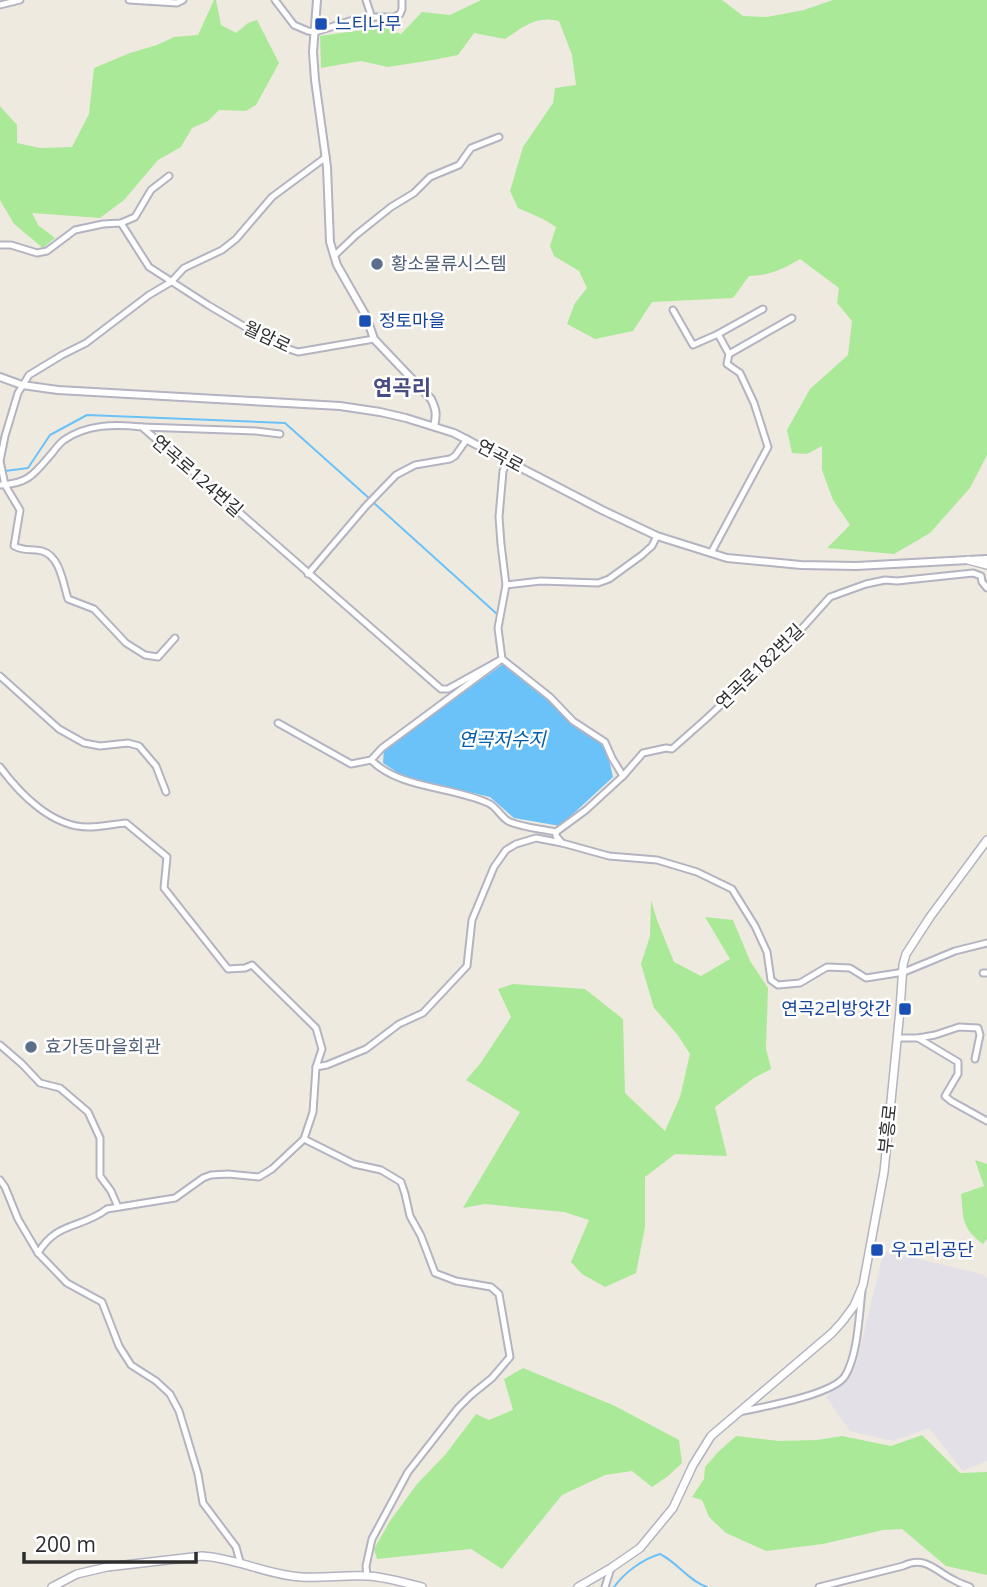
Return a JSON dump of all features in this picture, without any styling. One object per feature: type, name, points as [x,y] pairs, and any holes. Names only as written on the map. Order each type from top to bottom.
[{"type":"main road","points":[[968,560],[986,560]]},
{"type":"main road","name":"부흥로","points":[[578,1587],[611,1569],[640,1548],[673,1508],[692,1465],[711,1436],[832,1333],[854,1306],[863,1284],[884,1172],[906,954],[987,840]]},
{"type":"main road","points":[[52,1587],[77,1574],[107,1567],[202,1556],[240,1562],[294,1577],[367,1576],[422,1587]]},
{"type":"street","points":[[0,5],[20,0]]},
{"type":"street","points":[[129,0],[177,3],[183,0]]},
{"type":"street","points":[[275,0],[295,24],[308,32],[353,20],[400,15],[402,0]]},
{"type":"street","points":[[317,0],[313,52],[326,157],[330,242],[334,256],[370,324],[374,339],[431,399],[437,414],[434,426]]},
{"type":"street","points":[[366,0],[372,18]]},
{"type":"street","points":[[334,256],[391,207],[414,194],[430,177],[459,165],[471,148],[499,137]]},
{"type":"street","points":[[175,638],[158,657],[145,655],[126,643],[94,609],[68,599],[54,559],[47,552],[23,550],[14,546],[20,510],[2,487],[0,461],[18,393],[29,375],[86,343],[149,295],[171,282],[184,268],[222,250],[236,239],[272,197],[326,157]]},
{"type":"street","points":[[0,245],[11,244],[37,253],[47,251],[75,230],[121,223],[135,217],[151,190],[169,176]]},
{"type":"street","name":"월암로","points":[[121,223],[149,267],[274,344],[298,352],[374,339]]},
{"type":"street","points":[[673,310],[693,345],[763,309]]},
{"type":"street","points":[[729,354],[792,318]]},
{"type":"street","points":[[711,553],[768,447],[754,403],[740,373],[727,363],[729,354],[718,334]]},
{"type":"street","name":"연곡로","points":[[0,377],[22,385],[107,394],[340,406],[380,412],[434,426],[467,439],[657,536],[727,558],[801,565],[856,566],[968,560]]},
{"type":"street","name":"연곡로124번길","points":[[2,487],[32,477],[62,441],[90,427],[142,427],[441,690],[448,689],[502,659]]},
{"type":"street","points":[[142,427],[281,434]]},
{"type":"street","points":[[308,574],[396,475],[415,465],[450,459],[467,439]]},
{"type":"street","points":[[508,460],[503,471],[499,517],[506,585],[502,612],[498,620],[502,659],[550,697],[573,721],[606,742],[623,776]]},
{"type":"street","points":[[506,585],[541,581],[598,583],[609,579],[642,555],[652,546],[657,536]]},
{"type":"street","name":"연곡로182번길","points":[[556,832],[586,810],[623,776],[643,752],[672,749],[796,635],[830,597],[885,580],[973,573],[981,576],[987,588]]},
{"type":"street","points":[[278,723],[351,764],[371,760],[382,748],[502,659]]},
{"type":"street","points":[[0,676],[59,729],[84,743],[100,746],[128,743],[139,746],[156,766],[166,792]]},
{"type":"street","points":[[371,760],[394,775],[428,788],[443,789],[490,804],[508,821],[556,832],[562,843]]},
{"type":"street","points":[[0,767],[15,787],[40,809],[78,826],[127,822],[167,857],[164,888],[228,969],[252,965],[316,1028],[322,1049],[316,1067],[313,1112],[304,1139],[272,1170],[259,1177],[211,1175],[175,1198],[107,1209],[88,1220],[58,1230],[44,1242],[37,1253]]},
{"type":"street","points":[[316,1067],[366,1049],[399,1024],[423,1013],[467,966],[472,920],[494,867],[506,850],[537,838],[609,856],[668,863],[697,872],[732,889],[755,926],[766,951],[771,980],[778,985],[800,983],[827,967],[850,968],[866,978],[904,972],[955,951],[987,943]]},
{"type":"street","points":[[898,1038],[935,1035],[959,1027],[978,1028],[975,1059]]},
{"type":"street","points":[[918,1038],[958,1062],[958,1074],[945,1096],[987,1121]]},
{"type":"street","points":[[0,1045],[40,1083],[60,1088],[88,1112],[100,1138],[100,1176],[118,1207]]},
{"type":"street","points":[[304,1139],[354,1164],[381,1170],[401,1182],[410,1216],[435,1273],[456,1281],[491,1287],[499,1294],[510,1357],[492,1378],[458,1408],[408,1472],[372,1539],[366,1566],[367,1576]]},
{"type":"street","points":[[0,1180],[37,1253],[67,1283],[102,1302],[119,1346],[131,1365],[170,1394],[192,1454],[203,1503],[236,1547],[240,1562]]},
{"type":"street","name":"부흥로","points":[[738,1412],[784,1403],[836,1385],[845,1376],[856,1339],[863,1284]]},
{"type":"street","points":[[820,1587],[912,1562],[923,1562],[952,1580],[970,1587]]},
{"type":"street","points":[[605,1587],[611,1569]]},
{"type":"shaded area","points":[[884,1251],[982,1274],[987,1278],[987,1461],[963,1471],[929,1428],[893,1441],[850,1431],[826,1397],[856,1365]]},
{"type":"green space","points":[[214,0],[221,25],[236,33],[248,23],[257,20],[279,63],[256,105],[246,111],[219,110],[208,121],[192,128],[181,147],[158,160],[124,200],[100,218],[32,213],[38,225],[55,238],[43,248],[14,224],[0,200],[0,106],[17,125],[17,143],[40,148],[72,147],[89,114],[94,68],[174,37],[198,35]]},
{"type":"green space","points":[[481,0],[722,0],[743,16],[767,17],[804,10],[833,0],[987,0],[987,455],[970,488],[930,533],[894,554],[827,548],[850,525],[833,500],[822,470],[822,446],[807,454],[792,453],[787,430],[810,389],[848,355],[852,321],[837,303],[839,288],[800,259],[776,271],[749,276],[733,298],[652,302],[633,331],[595,339],[567,324],[575,303],[587,288],[579,271],[554,256],[550,246],[556,227],[518,208],[510,191],[523,147],[553,103],[555,88],[576,85],[572,55],[559,21],[537,21],[505,39],[474,33],[458,55],[433,60],[388,67],[361,61],[321,68],[320,36],[383,27],[401,34],[422,12],[450,15]]},
{"type":"green space","points":[[651,900],[674,962],[701,976],[730,959],[705,917],[733,920],[750,961],[768,988],[766,1048],[771,1069],[715,1107],[727,1156],[675,1154],[645,1177],[645,1227],[636,1273],[605,1287],[582,1274],[571,1262],[589,1220],[564,1212],[485,1204],[463,1208],[520,1112],[466,1080],[511,1017],[498,989],[513,984],[585,989],[623,1019],[625,1093],[665,1131],[680,1097],[690,1054],[654,1008],[641,964],[650,936]]},
{"type":"green space","points":[[975,1160],[987,1164],[987,1239],[983,1244],[967,1228],[963,1217],[961,1194],[984,1186]]},
{"type":"green space","points":[[523,1368],[615,1406],[679,1440],[682,1463],[652,1487],[632,1471],[605,1475],[562,1495],[502,1569],[471,1549],[377,1559],[374,1549],[390,1521],[417,1484],[445,1455],[476,1414],[489,1420],[513,1410],[504,1379]]},
{"type":"green space","points":[[922,1435],[960,1473],[987,1472],[987,1575],[946,1566],[902,1529],[883,1530],[823,1544],[766,1551],[726,1533],[709,1517],[702,1500],[692,1497],[704,1479],[705,1467],[736,1436],[779,1441],[842,1436],[891,1446]]},
{"type":"water","name":"연곡저수지","points":[[506,662],[573,721],[605,742],[613,777],[560,826],[514,818],[490,797],[414,779],[383,763],[384,749]]},
{"type":"waterway","points":[[5,471],[28,468],[50,435],[87,415],[285,423],[370,499]]},
{"type":"waterway","points":[[374,503],[497,614]]},
{"type":"waterway","points":[[614,1587],[635,1567],[660,1554],[707,1587]]},
{"type":"place","name":"느티나무","points":[[321,24]]},
{"type":"place","name":"황소물류시스템","points":[[377,264]]},
{"type":"place","name":"정토마을","points":[[365,321]]},
{"type":"place","name":"연곡2리방앗간","points":[[905,1009]]},
{"type":"place","name":"효가동마을회관","points":[[31,1047]]},
{"type":"place","name":"우고리공단","points":[[877,1250]]},
{"type":"district","name":"연곡리","points":[[402,388]]}]
